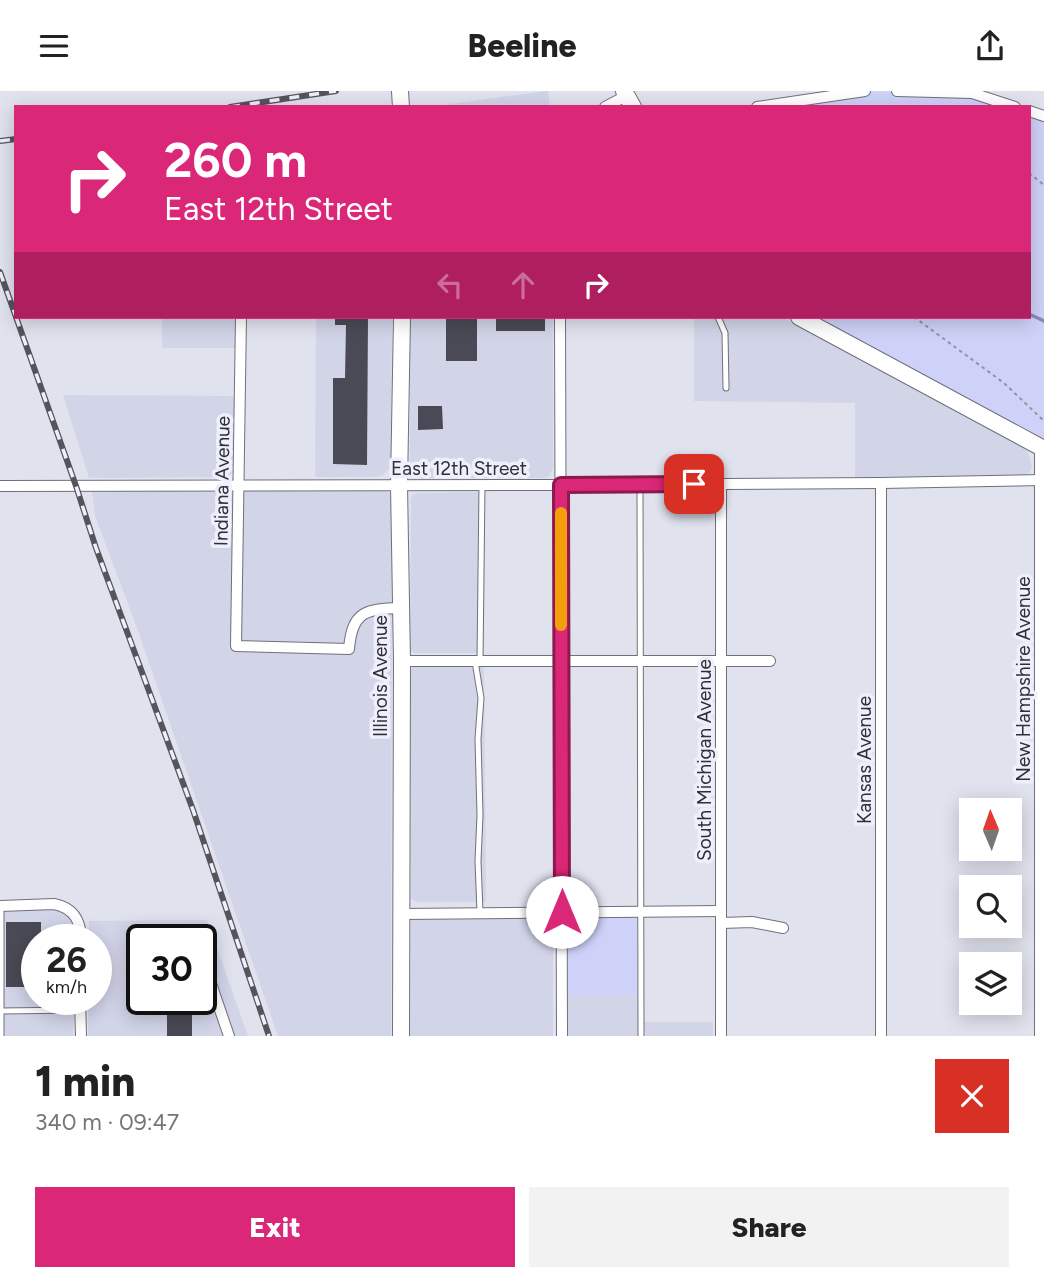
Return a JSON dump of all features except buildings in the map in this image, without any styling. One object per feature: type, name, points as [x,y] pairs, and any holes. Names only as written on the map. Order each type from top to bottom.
[{"type":"street","points":[[770,105],[865,91]]},
{"type":"street","points":[[897,91],[972,93],[1009,105]]},
{"type":"street","points":[[610,105],[628,98]]},
{"type":"street","name":"Indiana Avenue","points":[[241,319],[236,646],[349,649],[352,627],[356,620],[364,614],[401,608]]},
{"type":"street","name":"Illinois Avenue","points":[[401,1036],[399,485],[402,319]]},
{"type":"street","points":[[560,319],[562,1036]]},
{"type":"street","points":[[803,319],[1042,448]]},
{"type":"street","name":"New Hampshire Avenue","points":[[1040,1036],[1042,448]]},
{"type":"street","name":"East 12th Street","points":[[0,486],[640,485],[1042,480]]},
{"type":"street","name":"Kansas Avenue","points":[[881,483],[881,1036]]},
{"type":"street","name":"South Michigan Avenue","points":[[721,484],[721,1036]]},
{"type":"street","points":[[401,661],[770,661]]},
{"type":"street","points":[[1,905],[59,904],[68,909],[80,924]]},
{"type":"street","points":[[401,914],[641,911],[721,917],[783,928]]},
{"type":"street","points":[[217,1002],[229,1036]]},
{"type":"street","points":[[80,1015],[81,1036]]},
{"type":"lane","points":[[719,319],[725,333],[726,388]]},
{"type":"lane","points":[[480,912],[478,739],[481,706],[478,661],[482,485]]},
{"type":"lane","points":[[640,485],[641,1036]]},
{"type":"lane","points":[[1,905],[1,1036]]},
{"type":"lane","points":[[1,1010],[21,1010]]},
{"type":"path","points":[[917,319],[1003,383],[1044,421]]},
{"type":"shaded area","points":[[548,91],[550,105],[445,105]]},
{"type":"shaded area","points":[[865,91],[972,93],[1009,105],[770,105]]},
{"type":"shaded area","points":[[1031,112],[1044,116],[1044,449],[803,319],[1031,319]]},
{"type":"shaded area","points":[[162,319],[235,319],[235,348],[162,348]]},
{"type":"shaded area","points":[[316,319],[392,319],[390,467],[383,475],[376,477],[315,477]]},
{"type":"shaded area","points":[[410,319],[553,319],[553,468],[549,476],[419,478],[412,474]]},
{"type":"shaded area","points":[[694,319],[786,319],[1020,445],[1028,452],[1032,467],[1024,477],[855,478],[855,403],[694,401]]},
{"type":"shaded area","points":[[63,395],[235,396],[233,472],[227,477],[89,478]]},
{"type":"shaded area","points":[[385,490],[392,498],[391,1036],[278,1036],[136,625],[95,516],[92,492]]},
{"type":"shaded area","points":[[485,492],[484,653],[414,653],[410,650],[412,495]]},
{"type":"shaded area","points":[[413,666],[484,667],[486,902],[417,902],[411,899],[410,672]]},
{"type":"shaded area","points":[[0,909],[57,910],[68,915],[74,924],[21,924],[21,1015],[74,1015],[73,1036],[0,1036]]},
{"type":"shaded area","points":[[550,917],[553,925],[553,1036],[410,1036],[411,918]]},
{"type":"shaded area","points":[[575,917],[637,917],[637,995],[568,995],[567,923]]},
{"type":"shaded area","points":[[207,920],[208,924],[126,924],[126,1015],[217,1015],[217,948],[248,1036],[88,1036],[88,1015],[112,1015],[112,924],[89,924],[89,921]]},
{"type":"shaded area","points":[[568,995],[637,995],[638,1022],[713,1022],[713,1036],[568,1036]]},
{"type":"waterway","points":[[1031,315],[1044,321]]},
{"type":"railway","points":[[243,105],[336,91]]},
{"type":"railway","points":[[0,141],[14,139]]},
{"type":"railway","points":[[0,272],[14,311]]},
{"type":"railway","points":[[17,319],[96,548],[193,810],[269,1036]]},
{"type":"slow traffic","points":[[561,513],[561,625]]},
{"type":"route","points":[[562,912],[561,485],[694,484]]}]
